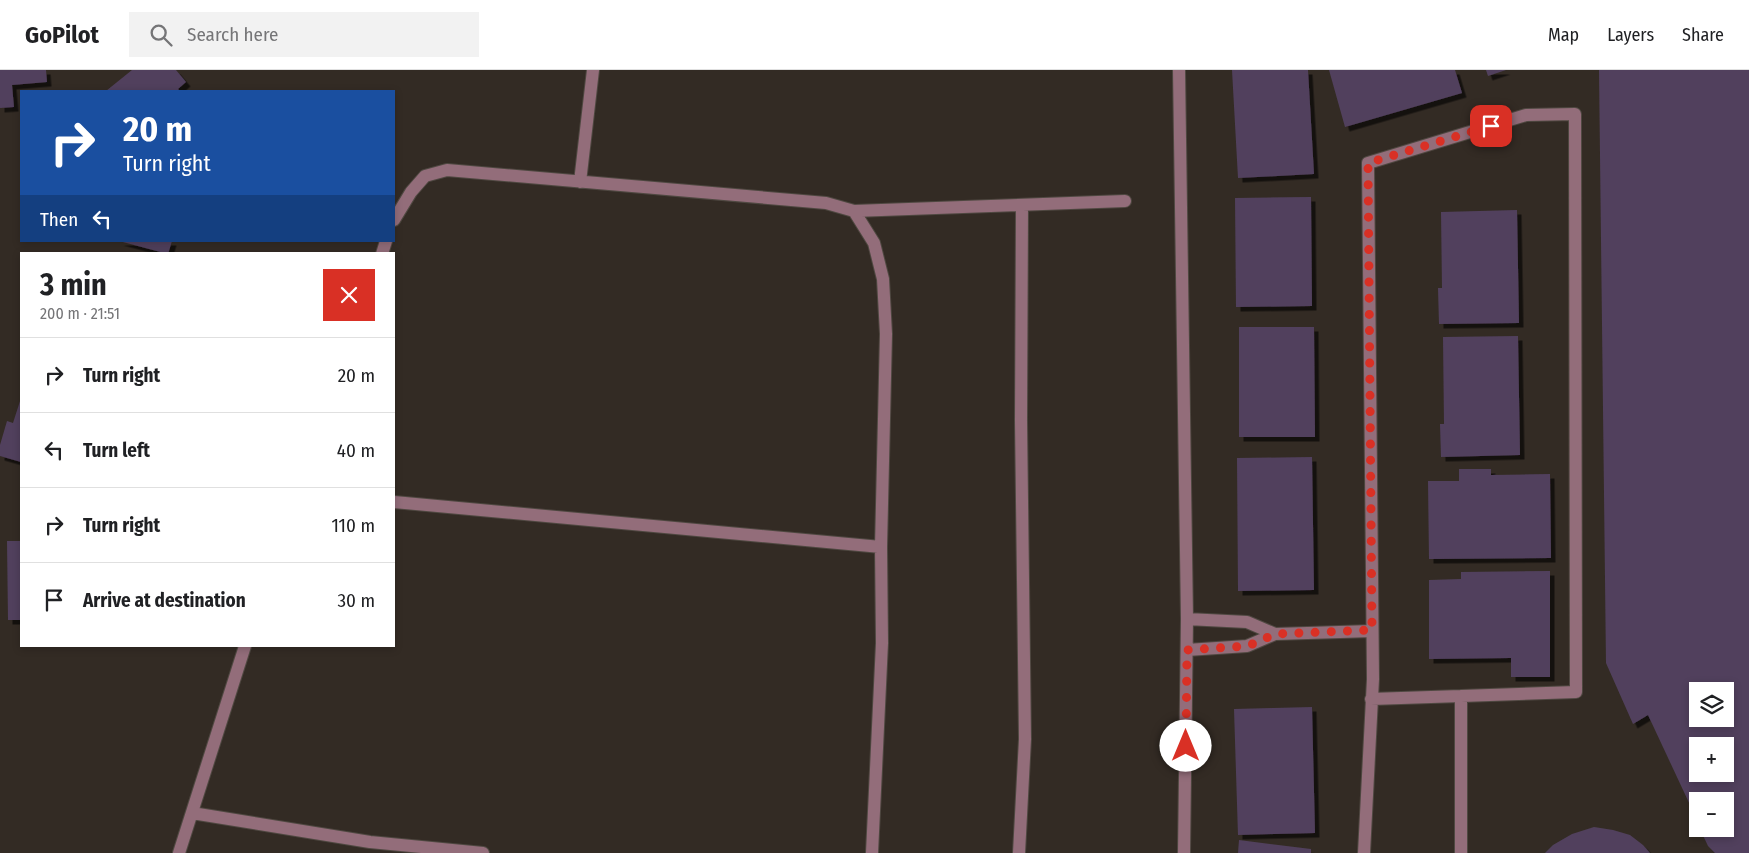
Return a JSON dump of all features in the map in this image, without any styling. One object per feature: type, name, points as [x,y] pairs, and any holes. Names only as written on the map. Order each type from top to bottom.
[{"type":"street","points":[[580,182],[593,70]]},
{"type":"street","points":[[1179,70],[1187,619],[1184,853]]},
{"type":"street","points":[[1364,853],[1372,699],[1368,163],[1526,115],[1575,114],[1576,692],[1372,699]]},
{"type":"street","points":[[395,218],[410,192],[425,176],[447,170],[826,203],[854,211],[1125,201]]},
{"type":"street","points":[[1019,853],[1025,739],[1021,421],[1022,205]]},
{"type":"street","points":[[854,211],[874,243],[882,279],[886,334],[881,547],[882,643],[872,853]]},
{"type":"street","points":[[395,502],[881,547]]},
{"type":"street","points":[[1187,619],[1247,622],[1275,634]]},
{"type":"street","points":[[1187,650],[1248,646],[1275,634],[1372,630]]},
{"type":"street","points":[[179,853],[245,647]]},
{"type":"street","points":[[1461,696],[1461,853]]},
{"type":"street","points":[[192,813],[370,842],[483,853]]},
{"type":"building","points":[[0,70],[46,70],[47,82],[12,85],[14,107],[0,108]]},
{"type":"building","points":[[132,70],[176,70],[186,82],[179,90],[107,90]]},
{"type":"building","points":[[1232,70],[1308,70],[1314,174],[1238,178]]},
{"type":"building","points":[[1329,70],[1455,70],[1462,93],[1345,127]]},
{"type":"building","points":[[1486,70],[1506,70],[1488,76]]},
{"type":"building","points":[[1599,70],[1749,70],[1749,853],[1715,853],[1708,846],[1704,837],[1734,837],[1734,792],[1689,792],[1689,803],[1648,715],[1633,724],[1606,663]]},
{"type":"building","points":[[1311,197],[1312,306],[1236,307],[1235,198]]},
{"type":"building","points":[[1517,210],[1519,323],[1439,324],[1438,288],[1442,288],[1441,212]]},
{"type":"building","points":[[123,242],[172,242],[169,252],[160,252]]},
{"type":"building","points":[[1239,327],[1314,327],[1315,437],[1239,437]]},
{"type":"building","points":[[1518,336],[1520,455],[1441,457],[1440,424],[1444,424],[1443,337]]},
{"type":"building","points":[[20,401],[20,462],[0,456],[0,445],[7,421],[13,423]]},
{"type":"building","points":[[1312,457],[1314,590],[1238,591],[1237,458]]},
{"type":"building","points":[[1459,469],[1491,469],[1491,475],[1550,474],[1551,558],[1429,559],[1428,481],[1459,481]]},
{"type":"building","points":[[7,541],[20,541],[20,620],[8,620]]},
{"type":"building","points":[[1550,571],[1550,677],[1511,677],[1511,658],[1429,659],[1429,580],[1461,579],[1461,572]]},
{"type":"building","points":[[1312,707],[1315,833],[1238,835],[1234,709]]},
{"type":"building","points":[[1594,827],[1630,835],[1650,853],[1545,853],[1553,845],[1572,834]]},
{"type":"building","points":[[1239,840],[1311,849],[1311,853],[1238,853]]},
{"type":"route","points":[[1186,746],[1187,650],[1248,646],[1275,634],[1372,630],[1368,163],[1491,126]]}]
